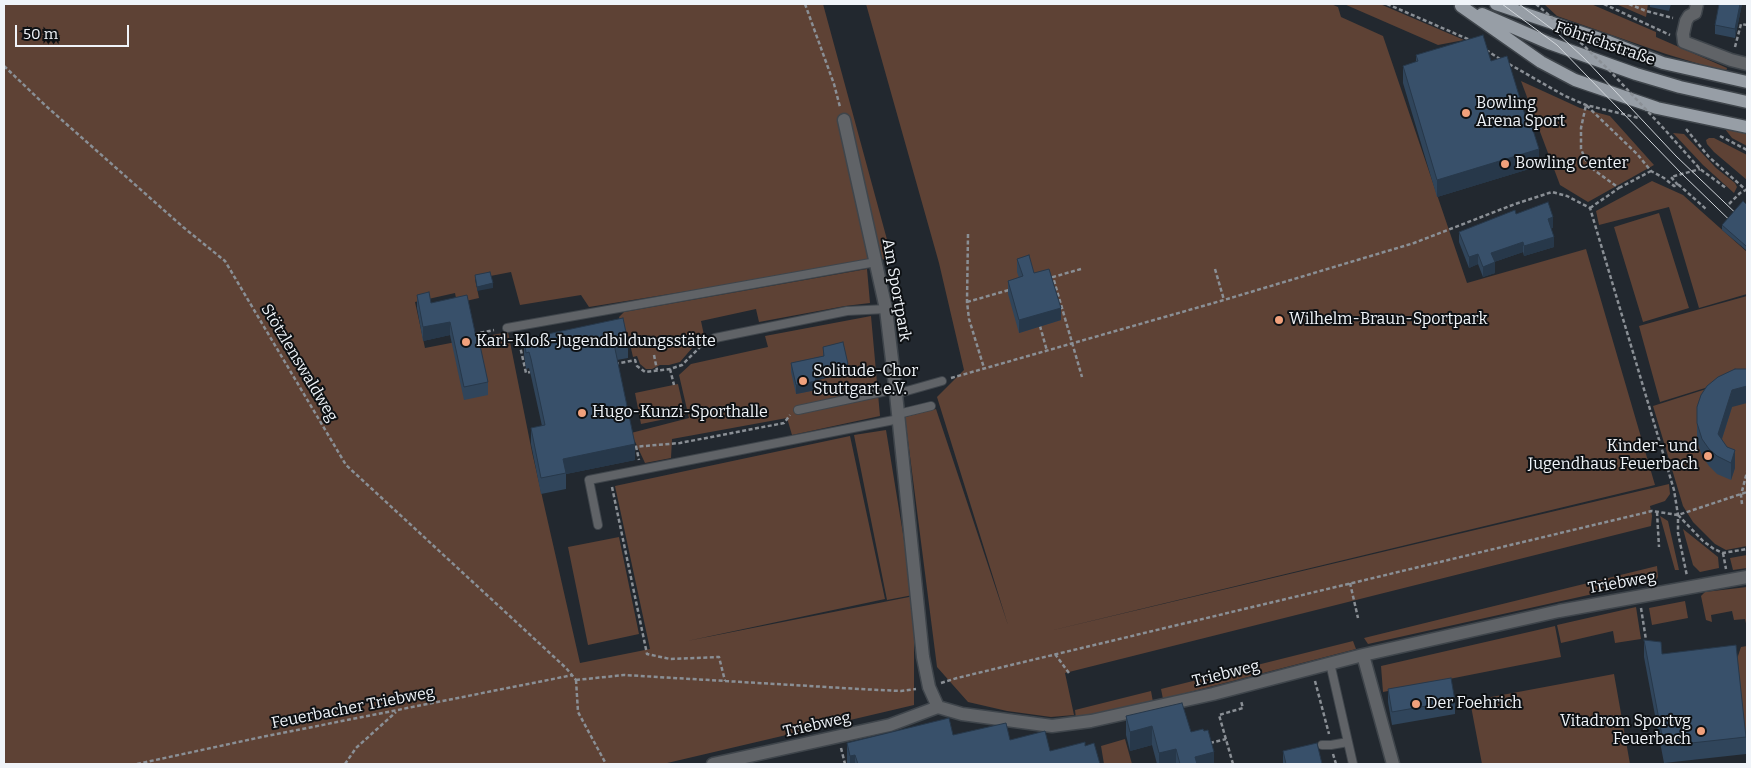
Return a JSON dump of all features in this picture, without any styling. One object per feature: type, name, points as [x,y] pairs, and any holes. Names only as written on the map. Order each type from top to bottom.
[{"type":"main road","points":[[1496,4],[1609,42],[1664,63],[1747,82]]},
{"type":"main road","points":[[1459,5],[1541,62],[1575,80],[1657,108],[1747,127]]},
{"type":"main road","name":"Föhrichstraße","points":[[1459,5],[1636,74],[1680,87],[1747,102]]},
{"type":"street","points":[[1697,4],[1695,13],[1689,16],[1686,21],[1683,34],[1684,42],[1747,64]]},
{"type":"street","name":"Am Sportpark","points":[[844,120],[886,309],[896,391],[922,657],[929,687],[938,707]]},
{"type":"street","name":"Triebweg","points":[[713,764],[890,725],[938,707],[962,714],[1052,726],[1091,722],[1330,663],[1559,611],[1747,577]]},
{"type":"street","points":[[1363,656],[1392,764]]},
{"type":"lane","points":[[507,328],[876,262]]},
{"type":"lane","points":[[715,338],[847,311],[886,309]]},
{"type":"lane","points":[[798,410],[942,381]]},
{"type":"lane","points":[[598,525],[589,480],[898,416],[930,406]]},
{"type":"lane","points":[[1330,663],[1353,764]]},
{"type":"lane","points":[[1322,745],[1348,742]]},
{"type":"path","points":[[805,4],[834,84],[844,120]]},
{"type":"path","points":[[1536,4],[1610,71],[1700,169],[1726,188]]},
{"type":"path","points":[[1604,4],[1684,42]]},
{"type":"path","points":[[1631,4],[1646,11],[1686,21]]},
{"type":"path","points":[[1731,60],[1741,24],[1747,25]]},
{"type":"path","name":"Stötzlenswaldweg","points":[[4,66],[183,228],[225,261],[346,465],[566,668],[576,680]]},
{"type":"path","points":[[1619,188],[1594,170],[1586,161],[1581,149],[1581,128],[1586,105],[1652,171],[1674,186],[1679,185]]},
{"type":"path","points":[[1686,129],[1709,157],[1747,190],[1740,193],[1730,204]]},
{"type":"path","points":[[1700,169],[1671,177],[1706,209]]},
{"type":"path","points":[[1590,208],[1619,188],[1652,171]]},
{"type":"path","points":[[942,381],[1414,243],[1515,204],[1552,192],[1567,196],[1590,208],[1674,490],[1678,515],[1678,532],[1689,587]]},
{"type":"path","points":[[968,234],[967,302],[969,319],[984,368]]},
{"type":"path","points":[[1215,268],[1224,300]]},
{"type":"path","points":[[1045,280],[1081,269]]},
{"type":"path","points":[[1053,277],[1082,377]]},
{"type":"path","points":[[967,302],[1012,289]]},
{"type":"path","points":[[1039,324],[1047,351]]},
{"type":"path","points":[[516,326],[526,373],[530,372]]},
{"type":"path","points":[[469,334],[494,330]]},
{"type":"path","points":[[606,366],[635,360],[637,366],[646,372],[670,369],[682,365],[705,342]]},
{"type":"path","points":[[654,355],[657,370]]},
{"type":"path","points":[[670,369],[674,385]]},
{"type":"path","points":[[632,447],[680,443],[784,423],[792,413],[798,410]]},
{"type":"path","points":[[1742,504],[1741,495],[1747,472]]},
{"type":"path","points":[[610,476],[647,654],[670,659],[719,657],[725,681]]},
{"type":"path","points":[[606,764],[578,712],[576,680],[624,675],[900,691],[929,687],[957,678],[1055,654],[1652,511],[1678,515],[1747,492]]},
{"type":"path","points":[[1657,512],[1659,547]]},
{"type":"path","points":[[1678,515],[1703,541],[1714,549],[1723,553],[1747,549]]},
{"type":"path","points":[[1350,583],[1358,618]]},
{"type":"path","points":[[1639,597],[1646,640]]},
{"type":"path","points":[[1055,654],[1069,673]]},
{"type":"path","points":[[1312,668],[1331,745]]},
{"type":"path","name":"Feuerbacher Triebweg","points":[[137,764],[573,675]]},
{"type":"path","points":[[1233,764],[1219,715],[1243,708]]},
{"type":"path","points":[[345,764],[356,748],[397,711]]},
{"type":"path","points":[[1209,743],[1226,739]]},
{"type":"shaded area","points":[[4,4],[823,4],[892,258],[589,307],[581,295],[520,305],[511,272],[475,279],[479,298],[457,303],[455,293],[415,302],[425,348],[461,341],[477,346],[492,335],[508,332],[532,452],[580,663],[650,649],[615,486],[850,436],[885,599],[687,641],[914,596],[914,705],[663,764],[4,764]]},
{"type":"shaded area","name":"Wilhelm-Braun-Sportpark","points":[[866,4],[1331,4],[1338,7],[1341,17],[1383,36],[1467,283],[1586,249],[1655,485],[1045,632],[1669,484],[1670,494],[1665,501],[1650,506],[1651,526],[1065,673],[1074,715],[1051,717],[1007,711],[968,702],[937,667],[905,417],[936,409],[1008,625],[937,397],[964,370],[939,263]]},
{"type":"shaded area","points":[[1344,4],[1380,4],[1464,40],[1438,45]]},
{"type":"shaded area","points":[[1544,4],[1591,4],[1656,32],[1656,37],[1727,68],[1726,72],[1666,54],[1557,16]]},
{"type":"shaded area","points":[[1616,4],[1648,4],[1646,17]]},
{"type":"shaded area","points":[[1521,81],[1580,108],[1610,116],[1654,165],[1588,202],[1560,185]]},
{"type":"shaded area","points":[[1725,129],[1747,133],[1747,146],[1732,138]]},
{"type":"shaded area","points":[[1673,133],[1684,134],[1716,168],[1735,183],[1737,187],[1734,193],[1703,165]]},
{"type":"shaded area","points":[[1714,138],[1747,155],[1747,180],[1714,152],[1707,144],[1706,140]]},
{"type":"shaded area","points":[[1652,181],[1683,195],[1747,252],[1747,294],[1699,308],[1669,207],[1599,225],[1596,211]]},
{"type":"shaded area","points":[[1659,213],[1689,308],[1643,322],[1614,227]]},
{"type":"shaded area","points":[[867,269],[870,303],[759,322],[756,309],[701,321],[705,340],[693,347],[680,362],[646,369],[640,364],[637,356],[633,357],[630,344],[625,344],[619,317],[624,312]]},
{"type":"shaded area","points":[[1747,296],[1747,375],[1660,402],[1639,326]]},
{"type":"shaded area","points":[[871,316],[880,416],[792,435],[787,418],[672,439],[671,458],[645,463],[631,433],[689,418],[679,375],[691,364],[768,347],[765,336]]},
{"type":"shaded area","name":"Kinder- und Jugendhaus Feuerbach","points":[[1747,376],[1747,546],[1726,550],[1715,544],[1693,522],[1683,506],[1653,406]]},
{"type":"shaded area","points":[[678,384],[685,415],[641,424],[635,393]]},
{"type":"shaded area","points":[[886,430],[913,595],[887,600],[854,435]]},
{"type":"shaded area","points":[[1660,516],[1668,521],[1679,570],[1675,570]]},
{"type":"shaded area","points":[[1683,529],[1718,557],[1719,568],[1700,572],[1693,565]]},
{"type":"shaded area","points":[[619,537],[639,634],[588,645],[568,547]]},
{"type":"shaded area","points":[[1747,555],[1747,568],[1733,570],[1730,558]]},
{"type":"shaded area","points":[[1657,566],[1658,577],[1656,580],[1368,644],[1364,638]]},
{"type":"shaded area","points":[[1747,587],[1747,628],[1745,619],[1734,620],[1732,611],[1711,615],[1712,622],[1706,620],[1701,596],[1705,592]]},
{"type":"shaded area","points":[[1685,601],[1688,618],[1652,625],[1649,608]]},
{"type":"shaded area","points":[[1636,607],[1641,639],[1615,643],[1613,631],[1561,643],[1557,625]]},
{"type":"shaded area","points":[[1555,626],[1561,657],[1383,692],[1381,666]]},
{"type":"shaded area","points":[[1353,641],[1356,649],[1163,699],[1161,689]]},
{"type":"shaded area","points":[[1747,646],[1747,754],[1736,662],[1741,647]]},
{"type":"shaded area","points":[[1614,674],[1630,764],[1482,764],[1470,701]]},
{"type":"shaded area","points":[[1151,691],[1153,702],[1076,719],[1075,710]]},
{"type":"shaded area","points":[[1125,739],[1132,764],[1104,764],[1101,746]]},
{"type":"building","points":[[1719,4],[1740,4],[1735,29],[1715,25]]},
{"type":"building","name":"Bowling Arena Sport","points":[[1483,35],[1491,61],[1507,56],[1529,128],[1532,127],[1539,149],[1437,180],[1403,66],[1418,61],[1416,55]]},
{"type":"building","points":[[1743,201],[1747,205],[1746,246],[1722,225]]},
{"type":"building","points":[[1548,202],[1553,217],[1548,219],[1554,237],[1524,246],[1523,242],[1491,253],[1495,262],[1483,267],[1478,254],[1469,257],[1459,232],[1515,210],[1516,214]]},
{"type":"building","points":[[1029,255],[1034,273],[1049,269],[1061,308],[1019,320],[1008,281],[1023,276],[1017,259]]},
{"type":"building","points":[[490,272],[493,283],[477,287],[475,275]]},
{"type":"building","points":[[429,292],[431,303],[467,295],[488,382],[464,387],[450,322],[423,327],[417,295]]},
{"type":"building","name":"Hugo-Kunzi-Sporthalle","points":[[623,318],[628,342],[614,344],[635,444],[563,459],[566,473],[541,478],[531,428],[545,425],[531,359],[529,352],[526,353],[524,339]]},
{"type":"building","points":[[843,342],[848,364],[814,372],[816,381],[796,385],[791,363],[824,356],[823,347]]},
{"type":"building","points":[[1735,369],[1747,369],[1747,386],[1732,390],[1718,434],[1727,447],[1735,450],[1731,463],[1717,456],[1702,439],[1697,423],[1697,407],[1701,395],[1707,386],[1718,377]]},
{"type":"building","name":"Vitadrom Sportvg Feuerbach","points":[[1644,640],[1661,642],[1662,654],[1736,645],[1746,737],[1664,746]]},
{"type":"building","points":[[1451,678],[1455,701],[1392,712],[1388,689]]},
{"type":"building","points":[[1182,703],[1191,732],[1203,729],[1204,731],[1208,730],[1214,752],[1195,757],[1197,764],[1180,764],[1176,749],[1159,753],[1152,726],[1130,732],[1126,716]]},
{"type":"building","points":[[949,718],[953,735],[1006,723],[1010,740],[1045,731],[1050,751],[1085,742],[1085,746],[1094,743],[1100,764],[858,764],[855,755],[850,756],[847,743]]},
{"type":"building","points":[[1317,743],[1322,764],[1286,764],[1283,751]]},
{"type":"tram line","points":[[1502,4],[1557,45],[1682,174],[1747,237]]},
{"type":"tram line","points":[[1519,4],[1556,32],[1584,58],[1676,156],[1747,224]]},
{"type":"place","name":"Bowling Arena Sport","points":[[1466,113]]},
{"type":"place","name":"Bowling Center","points":[[1505,164]]},
{"type":"place","name":"Wilhelm-Braun-Sportpark","points":[[1279,320]]},
{"type":"place","name":"Karl-Kloß-Jugendbildungsstätte","points":[[466,342]]},
{"type":"place","name":"Solitude-Chor Stuttgart e.V.","points":[[803,381]]},
{"type":"place","name":"Hugo-Kunzi-Sporthalle","points":[[582,413]]},
{"type":"place","name":"Kinder- und Jugendhaus Feuerbach","points":[[1708,456]]},
{"type":"place","name":"Der Foehrich","points":[[1416,704]]},
{"type":"place","name":"Vitadrom Sportvg Feuerbach","points":[[1701,731]]}]
